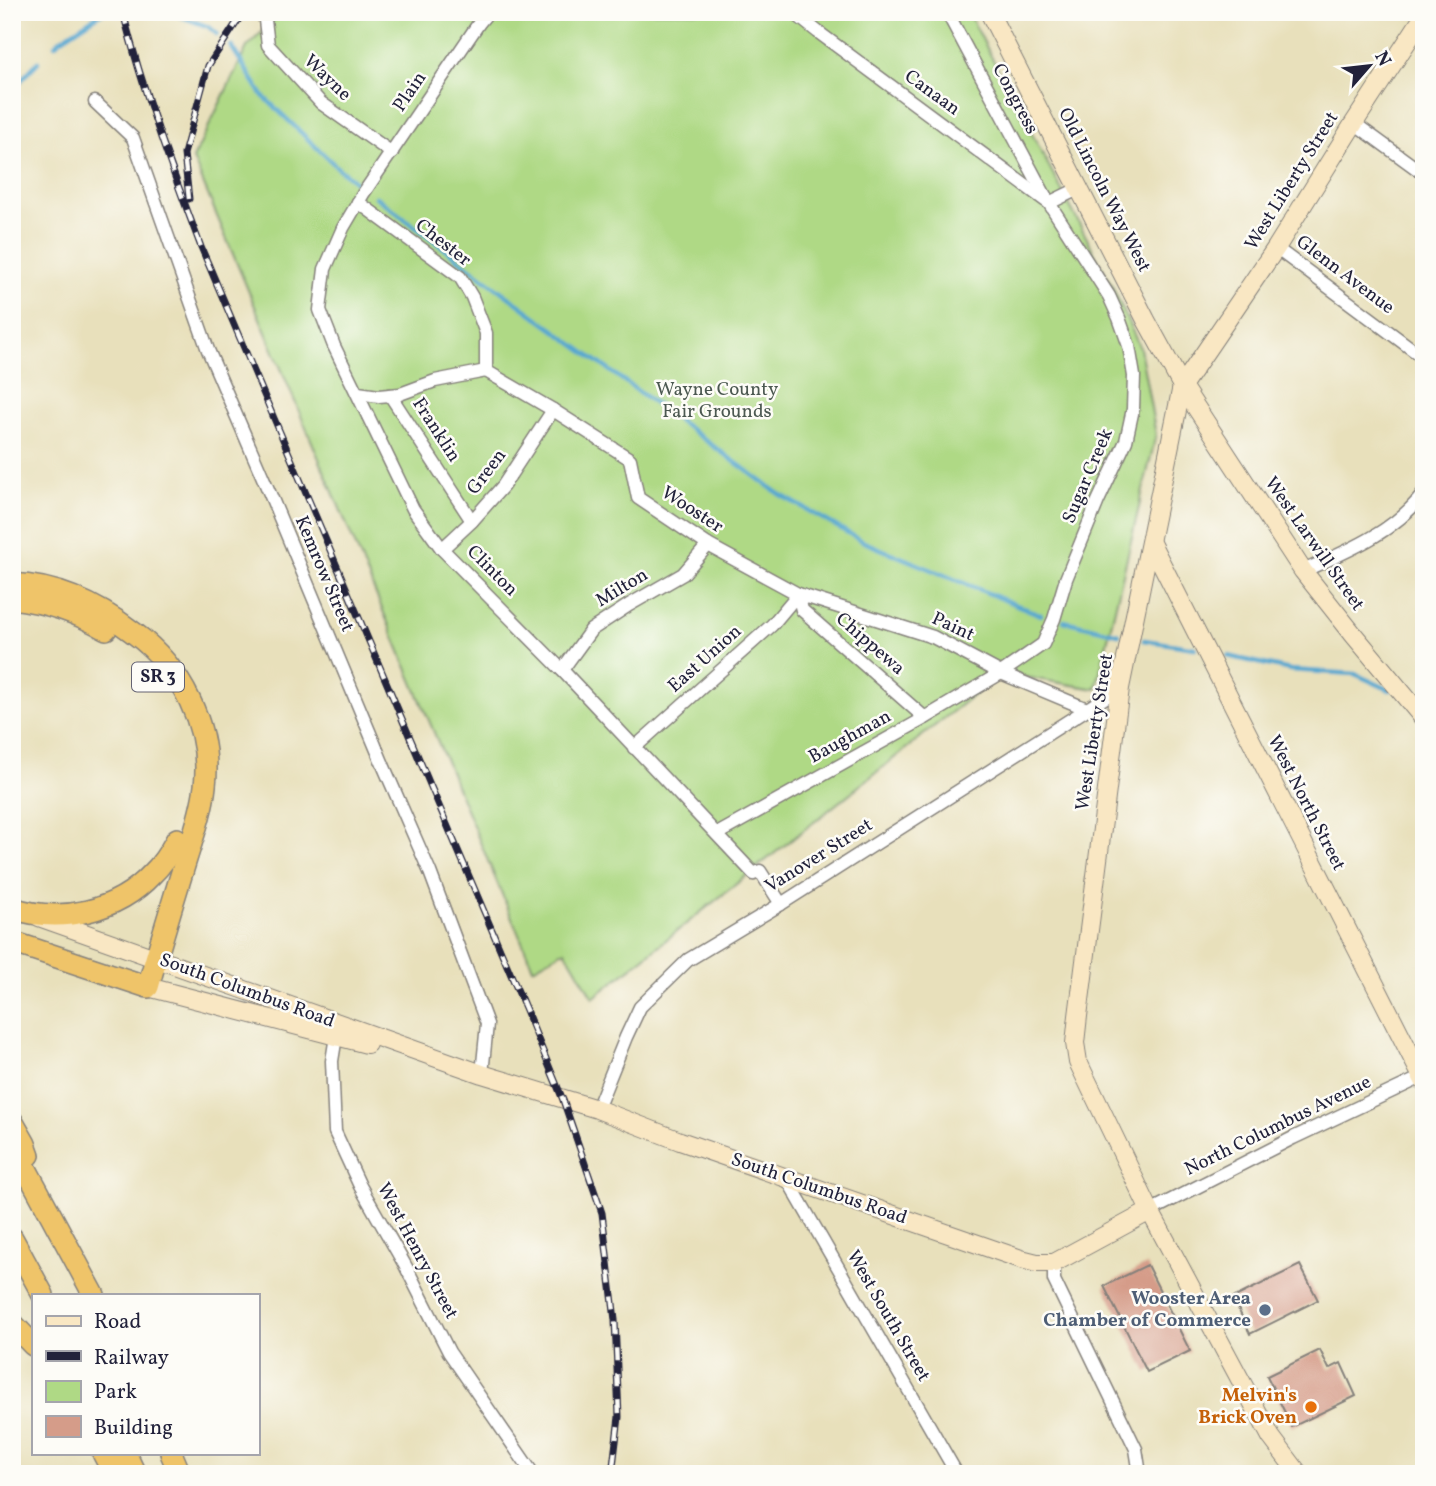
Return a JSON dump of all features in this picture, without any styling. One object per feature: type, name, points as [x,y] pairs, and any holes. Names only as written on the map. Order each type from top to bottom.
[{"type":"highway","points":[[12,584],[58,591],[89,604],[121,623],[164,661],[176,676],[193,707],[205,753],[205,785],[199,815],[150,956]]},
{"type":"highway","name":"SR 3","points":[[12,598],[48,604],[91,620],[146,662],[164,684],[179,710],[187,732],[191,770],[190,790],[177,839],[150,877],[107,905],[80,913],[63,916],[18,909]]},
{"type":"highway","points":[[142,985],[177,839]]},
{"type":"highway","name":"South Columbus Road","points":[[12,942],[142,985]]},
{"type":"highway","points":[[12,1121],[25,1144],[46,1203]]},
{"type":"highway","points":[[12,1143],[93,1294]]},
{"type":"highway","points":[[12,1238],[42,1294]]},
{"type":"highway","points":[[12,1323],[32,1344]]},
{"type":"highway","points":[[104,1454],[114,1474]]},
{"type":"highway","points":[[125,1454],[135,1474]]},
{"type":"highway","points":[[171,1454],[180,1474]]},
{"type":"main road","name":"Old Lincoln Way West","points":[[989,12],[1182,386]]},
{"type":"main road","name":"West Liberty Street","points":[[1299,1474],[1271,1437],[1150,1211],[1078,1062],[1075,1042],[1121,688],[1182,386],[1276,248],[1424,16]]},
{"type":"main road","name":"West Larwill Street","points":[[1182,386],[1303,571],[1424,719]]},
{"type":"main road","name":"West North Street","points":[[1151,543],[1423,1078]]},
{"type":"main road","name":"South Columbus Road","points":[[18,909],[150,956],[337,1030]]},
{"type":"main road","name":"South Columbus Road","points":[[142,985],[337,1030],[597,1109],[680,1141],[1000,1252],[1037,1263],[1054,1263]]},
{"type":"main road","points":[[1054,1263],[1150,1211]]},
{"type":"street","name":"Wayne","points":[[264,12],[268,45],[321,103],[391,153]]},
{"type":"street","name":"Plain","points":[[361,198],[488,12]]},
{"type":"street","name":"Canaan","points":[[793,12],[1049,203]]},
{"type":"street","name":"Congress","points":[[947,12],[1049,203]]},
{"type":"street","name":"Kemrow Street","points":[[95,102],[132,138],[208,350],[430,872],[487,1024],[482,1074]]},
{"type":"street","points":[[1354,124],[1424,174]]},
{"type":"street","points":[[1049,203],[1080,188]]},
{"type":"street","name":"Chester","points":[[361,198],[460,277],[486,333],[486,371]]},
{"type":"street","name":"Clinton","points":[[361,198],[342,228],[325,269],[320,310],[334,346],[413,509],[442,549],[562,670],[754,874],[760,871],[780,904]]},
{"type":"street","name":"Sugar Creek","points":[[1001,673],[1043,644],[1066,579],[1126,441],[1133,409],[1134,376],[1129,345],[1119,318],[1109,296],[1049,203]]},
{"type":"street","name":"Glenn Avenue","points":[[1276,248],[1424,358]]},
{"type":"street","points":[[358,394],[400,394],[435,380],[486,371]]},
{"type":"street","name":"Wooster","points":[[486,371],[630,459],[638,498],[708,545],[798,594]]},
{"type":"street","name":"Franklin","points":[[390,395],[472,521]]},
{"type":"street","name":"Green","points":[[442,549],[503,486],[553,410]]},
{"type":"street","points":[[1303,571],[1345,553],[1377,535],[1414,506],[1424,494]]},
{"type":"street","name":"Milton","points":[[562,670],[591,630],[683,574],[708,545]]},
{"type":"street","name":"Paint","points":[[798,594],[933,637],[1001,673],[1087,709]]},
{"type":"street","name":"Chippewa","points":[[798,594],[803,610],[925,718]]},
{"type":"street","name":"East Union","points":[[634,748],[772,625],[798,594]]},
{"type":"street","name":"Baughman","points":[[717,834],[1001,673]]},
{"type":"street","name":"Vanover Street","points":[[597,1109],[640,1007],[688,960],[1121,688]]},
{"type":"street","name":"West Henry Street","points":[[337,1030],[332,1061],[335,1132],[360,1186],[406,1267],[449,1352],[533,1474]]},
{"type":"street","name":"North Columbus Avenue","points":[[1150,1211],[1293,1138],[1423,1078]]},
{"type":"street","name":"West South Street","points":[[786,1177],[957,1474]]},
{"type":"street","points":[[1054,1263],[1054,1280],[1136,1449],[1140,1474]]},
{"type":"green space","name":"Wayne County Fair Grounds","points":[[282,12],[968,12],[1113,288],[1140,348],[1156,435],[1096,689],[1001,673],[593,998],[565,950],[533,968],[193,159],[247,47]]},
{"type":"building","points":[[1147,1265],[1190,1351],[1147,1372],[1104,1286]]},
{"type":"building","points":[[1300,1265],[1318,1300],[1250,1334],[1233,1298]]},
{"type":"building","points":[[1320,1350],[1329,1369],[1341,1363],[1356,1396],[1292,1427],[1267,1376]]},
{"type":"waterway","points":[[55,45],[103,12]]},
{"type":"waterway","points":[[169,12],[209,27],[217,34]]},
{"type":"waterway","points":[[231,46],[263,96],[357,183]]},
{"type":"waterway","points":[[12,90],[38,62]]},
{"type":"waterway","points":[[376,197],[779,494],[864,542],[1041,615]]},
{"type":"waterway","points":[[1064,621],[1119,634]]},
{"type":"waterway","points":[[1144,640],[1195,648]]},
{"type":"waterway","points":[[1228,656],[1290,670],[1355,674],[1390,690]]},
{"type":"railway","points":[[123,12],[149,101],[201,247],[526,1010],[563,1100],[602,1213],[615,1320],[619,1417],[612,1474]]},
{"type":"railway","points":[[189,199],[184,154],[208,66],[239,19],[247,12]]},
{"type":"place","name":"Wooster Area Chamber of Commerce","points":[[1265,1310]]},
{"type":"place","name":"Melvin's Brick Oven","points":[[1311,1407]]}]
